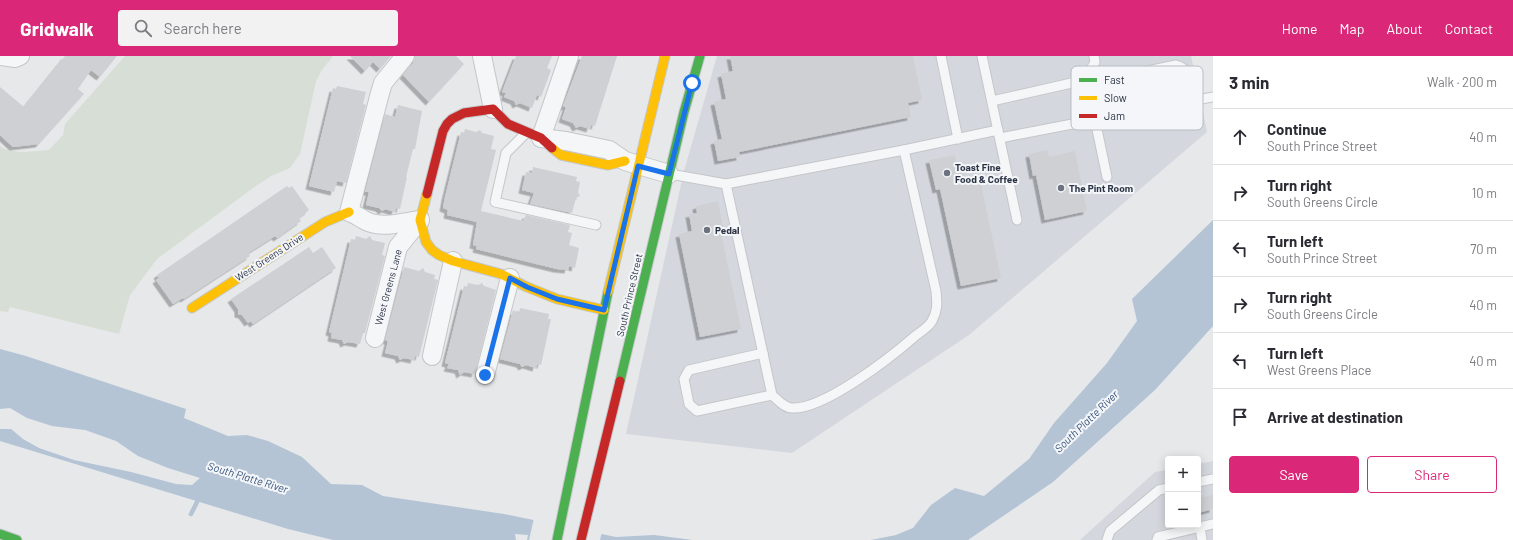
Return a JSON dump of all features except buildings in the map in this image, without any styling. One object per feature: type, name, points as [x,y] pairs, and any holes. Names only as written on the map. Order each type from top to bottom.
[{"type":"main road","name":"South Prince Street","points":[[556,540],[604,310],[632,163],[665,56]]},
{"type":"main road","name":"South Prince Street","points":[[581,540],[669,174],[700,56]]},
{"type":"main road","points":[[534,135],[508,124],[493,110],[463,112],[456,115],[443,131],[420,220],[426,242],[432,250],[439,255],[453,261],[501,274],[527,287],[557,299],[604,310]]},
{"type":"main road","name":"West Greens Drive","points":[[192,308],[325,222],[349,212]]},
{"type":"main road","points":[[0,534],[17,540]]},
{"type":"street","points":[[0,56],[15,58],[20,56]]},
{"type":"street","points":[[405,56],[383,83],[349,212],[375,224],[389,225],[420,220]]},
{"type":"street","points":[[482,56],[493,110]]},
{"type":"street","points":[[569,56],[534,135],[609,150],[632,163],[669,174]]},
{"type":"street","name":"West Greens Lane","points":[[375,338],[398,247],[420,220]]},
{"type":"street","points":[[432,356],[453,261]]},
{"type":"street","points":[[485,375],[510,278]]},
{"type":"lane","points":[[941,56],[958,139]]},
{"type":"lane","points":[[982,56],[1017,220]]},
{"type":"lane","points":[[1093,66],[1095,62],[1094,56]]},
{"type":"lane","points":[[992,101],[1071,83]]},
{"type":"lane","points":[[1203,99],[1213,97]]},
{"type":"lane","points":[[669,174],[726,184],[958,139],[1071,123]]},
{"type":"lane","points":[[1100,130],[1107,177]]},
{"type":"lane","points":[[534,135],[506,153],[495,202],[596,226]]},
{"type":"lane","points":[[726,184],[772,395],[781,403],[791,408],[804,407],[816,403],[857,381],[900,349],[932,322],[937,310],[936,291],[904,150]]},
{"type":"lane","points":[[763,354],[689,370],[684,379],[689,404],[697,411],[772,395]]},
{"type":"lane","points":[[1201,481],[1213,479]]},
{"type":"lane","points":[[1107,540],[1110,531],[1159,490],[1165,489]]},
{"type":"lane","points":[[1201,527],[1213,524]]},
{"type":"lane","points":[[1157,540],[1158,537],[1196,528]]},
{"type":"lane","points":[[1200,528],[1202,540]]},
{"type":"shaded area","points":[[125,56],[333,56],[322,70],[316,81],[300,154],[290,168],[271,176],[253,188],[157,259],[130,295],[119,334],[10,307],[8,312],[0,311],[0,146],[10,151],[30,152],[49,150],[63,135],[65,124]]},
{"type":"shaded area","points":[[717,56],[1191,56],[1193,66],[1071,66],[1071,130],[1203,130],[1203,113],[1207,132],[969,335],[792,453],[626,434],[684,171]]},
{"type":"shaded area","points":[[1213,461],[1213,540],[1080,540],[1155,472],[1165,470],[1165,528],[1201,528],[1201,463]]},
{"type":"water","name":"South Platte River","points":[[1213,220],[1213,326],[1155,390],[1053,482],[968,540],[871,540],[896,535],[913,528],[931,505],[955,488],[984,496],[1029,459],[1054,423],[1107,363],[1137,321],[1132,299]]},
{"type":"water","name":"South Platte River","points":[[0,349],[26,356],[186,409],[184,418],[228,436],[247,435],[268,441],[302,457],[331,484],[362,485],[383,496],[504,514],[616,537],[654,535],[693,540],[527,540],[528,535],[515,534],[516,540],[333,540],[288,529],[0,441],[0,429],[11,429],[23,439],[39,448],[74,460],[131,472],[176,484],[192,485],[200,478],[168,468],[138,456],[116,441],[85,430],[52,426],[27,418],[10,408],[0,409]]},
{"type":"pier","points":[[534,518],[602,532],[600,540],[529,540]]},
{"type":"waterway","points":[[191,514],[200,496]]},
{"type":"traffic: fast","points":[[620,381],[684,112],[700,56]]},
{"type":"traffic: fast","points":[[557,540],[608,292]]},
{"type":"traffic: fast","points":[[0,534],[17,540]]},
{"type":"traffic: slow","points":[[608,292],[665,56]]},
{"type":"traffic: slow","points":[[552,148],[561,155],[608,165],[625,161]]},
{"type":"traffic: slow","points":[[427,194],[420,220],[426,242],[432,250],[439,255],[453,261],[501,274],[527,287],[557,299],[604,310]]},
{"type":"traffic: slow","points":[[192,308],[325,222],[349,212]]},
{"type":"traffic: jam","points":[[427,194],[443,131],[452,119],[464,113],[493,109],[508,124],[541,138],[552,148]]},
{"type":"traffic: jam","points":[[581,540],[620,381]]},
{"type":"place","name":"Toast Fine Food & Coffee","points":[[947,173]]},
{"type":"place","name":"The Pint Room","points":[[1061,188]]},
{"type":"place","name":"Pedal","points":[[707,230]]},
{"type":"route","points":[[485,375],[510,278],[527,287],[557,299],[604,310],[638,166],[669,174],[692,83]]}]
